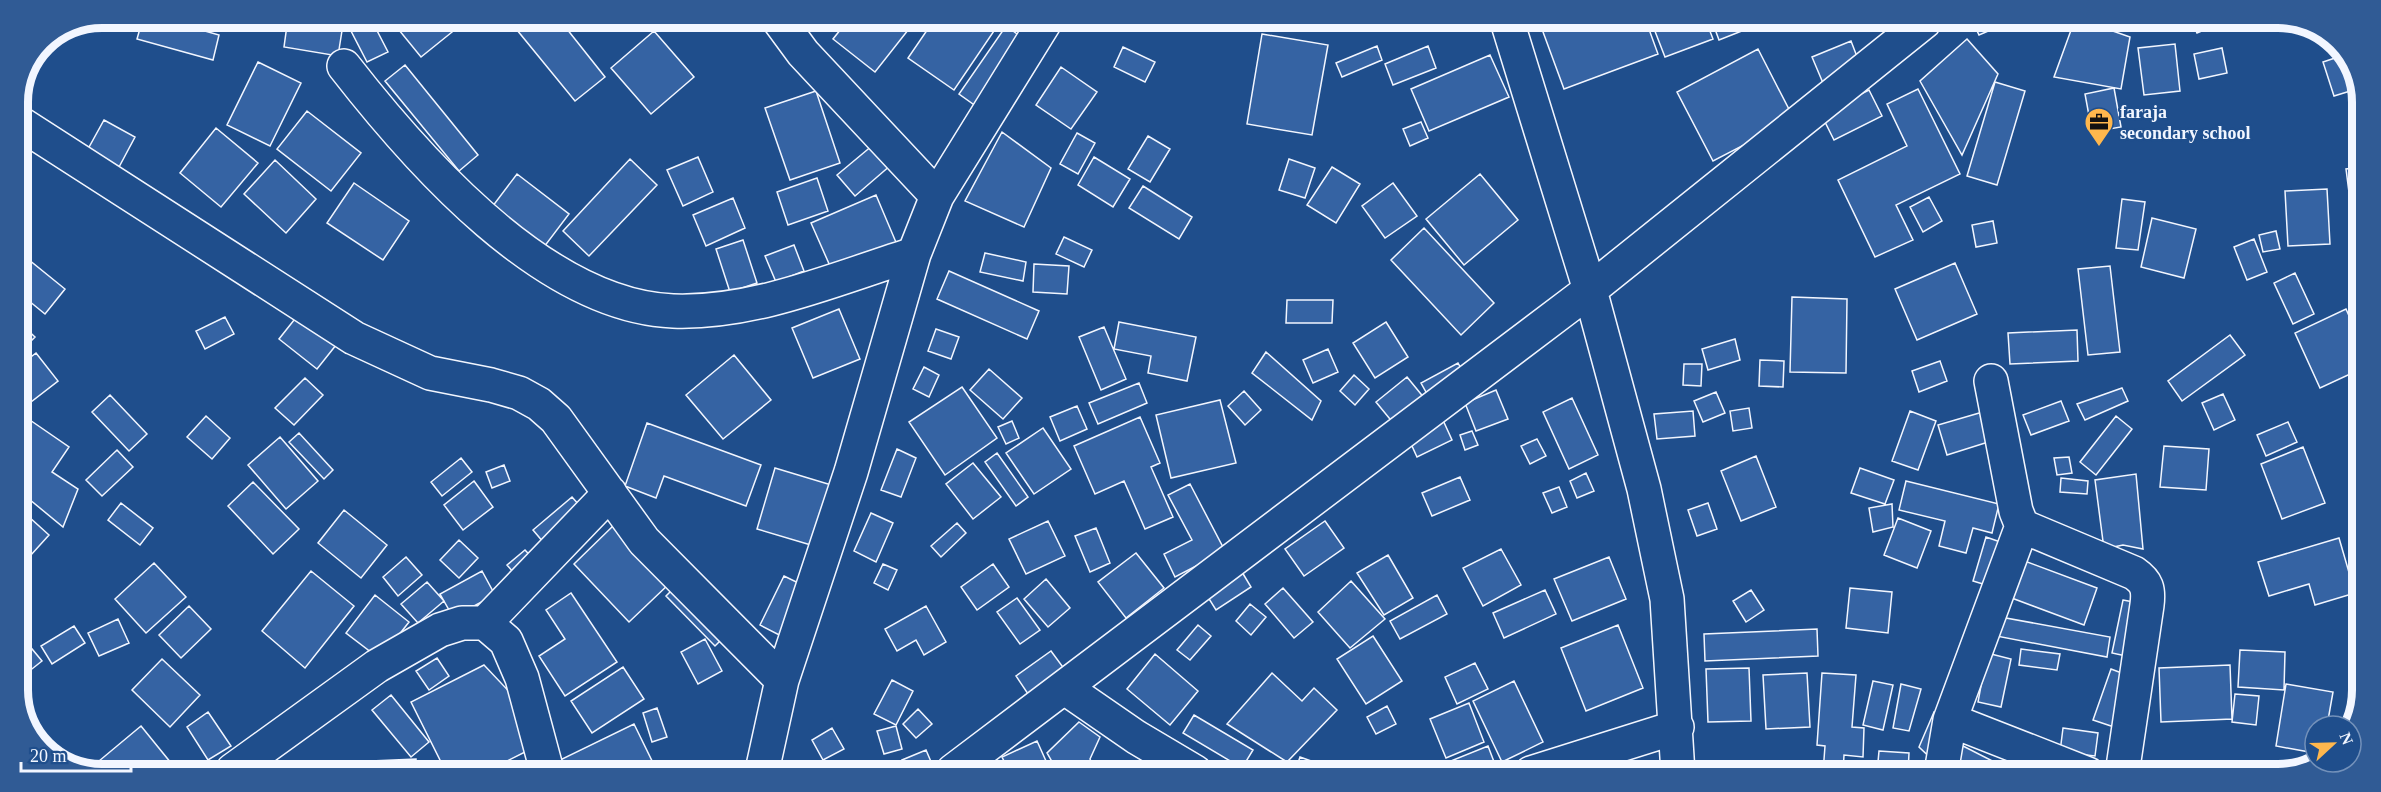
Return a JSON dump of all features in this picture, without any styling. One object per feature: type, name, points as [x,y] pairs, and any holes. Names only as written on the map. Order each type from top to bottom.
[{"type":"street","points":[[785,28],[803,53],[937,196]]},
{"type":"street","points":[[764,764],[782,680],[851,472],[914,254],[937,196],[1041,28]]},
{"type":"street","points":[[1509,28],[1590,290],[1644,489],[1667,599],[1678,764]]},
{"type":"street","points":[[962,764],[1590,290],[1917,28]]},
{"type":"street","points":[[344,66],[458,197],[547,267],[589,291],[631,305],[673,311],[732,307],[778,297],[914,254]]},
{"type":"street","points":[[28,128],[354,338],[430,373],[491,385],[519,393],[539,404],[556,419],[644,541],[782,680]]},
{"type":"street","points":[[1943,764],[1950,720],[2022,526],[2016,511],[1991,381]]},
{"type":"street","points":[[485,623],[610,493]]},
{"type":"street","points":[[2022,526],[2134,573],[2145,580],[2148,592],[2147,605],[2123,764]]},
{"type":"street","points":[[241,764],[395,655],[440,630],[462,623],[485,623],[506,641],[522,678],[545,764]]},
{"type":"street","points":[[1065,688],[1136,737],[1182,764]]},
{"type":"street","points":[[1950,720],[2062,764]]},
{"type":"street","points":[[1557,764],[1677,727]]},
{"type":"building","points":[[140,28],[194,28],[219,35],[213,60],[137,39]]},
{"type":"building","points":[[287,28],[342,28],[338,56],[284,47]]},
{"type":"building","points":[[376,28],[388,52],[367,62],[350,29]]},
{"type":"building","points":[[397,28],[457,28],[421,57]]},
{"type":"building","points":[[519,28],[566,28],[605,77],[575,101],[517,30]]},
{"type":"building","points":[[842,28],[910,28],[875,72],[833,39]]},
{"type":"building","points":[[929,28],[996,28],[954,90],[908,58]]},
{"type":"building","points":[[1005,28],[1009,28],[1027,41],[980,109],[959,94]]},
{"type":"building","points":[[1542,28],[1649,28],[1658,54],[1564,89]]},
{"type":"building","points":[[1654,28],[1709,28],[1713,39],[1665,57]]},
{"type":"building","points":[[1715,28],[1749,28],[1719,40]]},
{"type":"building","points":[[1976,28],[1995,28],[1979,35]]},
{"type":"building","points":[[2072,28],[2104,28],[2130,37],[2121,89],[2054,77]]},
{"type":"building","points":[[2195,28],[2209,28],[2197,33]]},
{"type":"building","points":[[654,31],[694,77],[651,114],[611,68]]},
{"type":"building","points":[[1262,34],[1328,45],[1312,135],[1247,124]]},
{"type":"building","points":[[1967,39],[1998,74],[1962,155],[1920,81]]},
{"type":"building","points":[[1851,41],[1861,67],[1823,83],[1812,57]]},
{"type":"building","points":[[2175,44],[2180,91],[2144,95],[2138,48]]},
{"type":"building","points":[[1377,46],[1382,60],[1342,77],[1336,63]]},
{"type":"building","points":[[1428,46],[1436,68],[1393,85],[1385,64]]},
{"type":"building","points":[[1123,47],[1155,62],[1145,82],[1114,67]]},
{"type":"building","points":[[2222,48],[2227,73],[2199,79],[2194,54]]},
{"type":"building","points":[[1758,49],[1794,119],[1713,161],[1677,92]]},
{"type":"building","points":[[1490,55],[1509,97],[1429,131],[1411,89]]},
{"type":"building","points":[[2337,57],[2349,78],[2351,91],[2334,96],[2323,62]]},
{"type":"building","points":[[258,62],[301,83],[270,146],[227,125]]},
{"type":"building","points":[[405,65],[478,155],[459,171],[385,81]]},
{"type":"building","points":[[1061,67],[1097,92],[1071,129],[1036,105]]},
{"type":"building","points":[[1995,82],[2025,91],[1997,185],[1967,176]]},
{"type":"building","points":[[2114,88],[2121,127],[2092,132],[2085,94]]},
{"type":"building","points":[[1918,89],[1960,174],[1896,205],[1913,240],[1875,257],[1838,180],[1907,146],[1887,104]]},
{"type":"building","points":[[1869,90],[1882,116],[1834,140],[1821,114]]},
{"type":"building","points":[[816,91],[840,163],[790,180],[765,108]]},
{"type":"building","points":[[307,111],[361,153],[331,191],[277,149]]},
{"type":"building","points":[[104,120],[135,137],[119,167],[88,149]]},
{"type":"building","points":[[1421,122],[1428,138],[1410,146],[1403,129]]},
{"type":"building","points":[[216,128],[258,163],[221,207],[180,173]]},
{"type":"building","points":[[1002,132],[1051,168],[1024,227],[965,201]]},
{"type":"building","points":[[1077,133],[1095,143],[1078,174],[1060,164]]},
{"type":"building","points":[[1148,136],[1170,149],[1150,182],[1128,169]]},
{"type":"building","points":[[873,145],[891,165],[855,196],[837,175]]},
{"type":"building","points":[[698,157],[713,192],[683,206],[667,170]]},
{"type":"building","points":[[1094,157],[1130,179],[1113,207],[1078,185]]},
{"type":"building","points":[[630,159],[657,185],[589,256],[563,231]]},
{"type":"building","points":[[1289,159],[1315,168],[1305,198],[1279,190]]},
{"type":"building","points":[[275,160],[316,199],[286,233],[244,194]]},
{"type":"building","points":[[1332,167],[1360,184],[1336,223],[1307,205]]},
{"type":"building","points":[[2352,168],[2352,216],[2346,169]]},
{"type":"building","points":[[517,174],[569,214],[544,247],[492,207]]},
{"type":"building","points":[[1480,174],[1518,220],[1464,265],[1426,219]]},
{"type":"building","points":[[817,178],[828,211],[788,225],[777,192]]},
{"type":"building","points":[[354,183],[409,221],[383,260],[327,223]]},
{"type":"building","points":[[1393,183],[1417,216],[1385,238],[1362,206]]},
{"type":"building","points":[[1143,186],[1192,217],[1179,239],[1129,208]]},
{"type":"building","points":[[2327,189],[2330,244],[2288,246],[2285,191]]},
{"type":"building","points":[[876,195],[898,247],[834,275],[811,223]]},
{"type":"building","points":[[1929,197],[1942,221],[1923,232],[1910,207]]},
{"type":"building","points":[[733,198],[745,228],[706,246],[693,215]]},
{"type":"building","points":[[2122,199],[2145,202],[2138,250],[2116,248]]},
{"type":"building","points":[[2152,218],[2196,229],[2184,278],[2141,267]]},
{"type":"building","points":[[1993,221],[1997,243],[1976,247],[1972,225]]},
{"type":"building","points":[[1424,228],[1494,303],[1461,335],[1391,260]]},
{"type":"building","points":[[2276,231],[2280,249],[2263,252],[2259,235]]},
{"type":"building","points":[[1064,237],[1092,250],[1084,267],[1056,254]]},
{"type":"building","points":[[2254,239],[2267,272],[2247,280],[2234,247]]},
{"type":"building","points":[[743,240],[757,283],[730,292],[716,249]]},
{"type":"building","points":[[794,245],[804,271],[776,282],[765,256]]},
{"type":"building","points":[[985,253],[1026,262],[1023,281],[980,272]]},
{"type":"building","points":[[28,259],[65,289],[45,314],[28,300]]},
{"type":"building","points":[[1955,263],[1977,314],[1917,340],[1895,289]]},
{"type":"building","points":[[1034,264],[1069,266],[1067,294],[1033,292]]},
{"type":"building","points":[[2110,266],[2120,352],[2088,355],[2078,269]]},
{"type":"building","points":[[949,271],[1039,311],[1027,339],[937,299]]},
{"type":"building","points":[[2295,273],[2314,314],[2293,324],[2274,283]]},
{"type":"building","points":[[1792,297],[1847,299],[1846,373],[1790,372]]},
{"type":"building","points":[[1287,300],[1333,300],[1332,323],[1286,323]]},
{"type":"building","points":[[839,309],[860,359],[813,378],[792,328]]},
{"type":"building","points":[[2346,309],[2352,323],[2352,373],[2320,388],[2295,333]]},
{"type":"building","points":[[302,310],[340,340],[317,369],[279,339]]},
{"type":"building","points":[[225,317],[234,334],[205,349],[196,331]]},
{"type":"building","points":[[1119,322],[1196,337],[1187,381],[1148,373],[1151,356],[1114,349]]},
{"type":"building","points":[[1386,322],[1408,357],[1375,378],[1353,343]]},
{"type":"building","points":[[1104,327],[1126,379],[1101,390],[1079,337]]},
{"type":"building","points":[[936,329],[959,337],[951,359],[928,351]]},
{"type":"building","points":[[2077,330],[2078,361],[2010,364],[2008,333]]},
{"type":"building","points":[[28,331],[35,337],[28,344]]},
{"type":"building","points":[[2230,335],[2245,355],[2182,401],[2168,381]]},
{"type":"building","points":[[1735,339],[1740,360],[1708,370],[1702,349]]},
{"type":"building","points":[[1328,349],[1338,372],[1313,383],[1303,360]]},
{"type":"building","points":[[1266,352],[1321,401],[1312,420],[1252,373]]},
{"type":"building","points":[[36,353],[58,381],[29,404],[28,359]]},
{"type":"building","points":[[734,355],[771,400],[723,439],[686,395]]},
{"type":"building","points":[[1760,360],[1784,361],[1783,387],[1759,386]]},
{"type":"building","points":[[1940,361],[1947,381],[1919,392],[1912,371]]},
{"type":"building","points":[[1458,363],[1468,381],[1431,401],[1421,383]]},
{"type":"building","points":[[1684,364],[1702,364],[1701,386],[1683,385]]},
{"type":"building","points":[[924,367],[939,375],[929,397],[913,389]]},
{"type":"building","points":[[989,369],[1022,398],[1003,419],[970,390]]},
{"type":"building","points":[[1354,375],[1369,389],[1355,405],[1340,391]]},
{"type":"building","points":[[1407,377],[1425,399],[1394,424],[1376,402]]},
{"type":"building","points":[[305,378],[323,395],[294,425],[275,408]]},
{"type":"building","points":[[1139,383],[1147,403],[1098,424],[1089,403]]},
{"type":"building","points":[[962,387],[997,438],[945,475],[909,422]]},
{"type":"building","points":[[2122,388],[2128,401],[2085,420],[2077,404]]},
{"type":"building","points":[[1496,390],[1508,419],[1476,431],[1465,403]]},
{"type":"building","points":[[1244,391],[1261,410],[1245,425],[1228,406]]},
{"type":"building","points":[[1716,392],[1725,413],[1703,422],[1694,401]]},
{"type":"building","points":[[2223,394],[2235,420],[2214,430],[2202,403]]},
{"type":"building","points":[[110,395],[147,434],[129,451],[92,412]]},
{"type":"building","points":[[1572,398],[1598,455],[1569,469],[1543,412]]},
{"type":"building","points":[[1220,400],[1236,463],[1171,478],[1156,415]]},
{"type":"building","points":[[2061,401],[2069,421],[2031,435],[2023,415]]},
{"type":"building","points":[[1077,406],[1087,429],[1060,441],[1050,417]]},
{"type":"building","points":[[1749,408],[1752,428],[1733,431],[1730,411]]},
{"type":"building","points":[[1993,409],[2001,438],[1947,455],[1938,425]]},
{"type":"building","points":[[1693,411],[1695,436],[1657,439],[1654,414]]},
{"type":"building","points":[[1910,411],[1936,421],[1918,470],[1892,461]]},
{"type":"building","points":[[206,416],[230,438],[212,459],[187,437]]},
{"type":"building","points":[[2116,416],[2132,429],[2096,475],[2080,462]]},
{"type":"building","points":[[1140,417],[1160,463],[1151,467],[1173,517],[1145,529],[1124,481],[1095,494],[1074,446]]},
{"type":"building","points":[[1442,418],[1452,440],[1417,457],[1407,435]]},
{"type":"building","points":[[29,419],[69,447],[52,472],[78,489],[63,527],[29,499]]},
{"type":"building","points":[[1012,421],[1019,438],[1006,444],[998,427]]},
{"type":"building","points":[[2288,422],[2297,442],[2266,456],[2257,435]]},
{"type":"building","points":[[647,423],[761,465],[746,506],[664,476],[656,498],[625,486]]},
{"type":"building","points":[[1043,428],[1071,469],[1034,494],[1006,453]]},
{"type":"building","points":[[1472,431],[1478,445],[1465,450],[1460,435]]},
{"type":"building","points":[[299,433],[333,470],[324,479],[289,442]]},
{"type":"building","points":[[280,437],[318,481],[286,509],[248,465]]},
{"type":"building","points":[[1537,439],[1546,456],[1530,464],[1521,446]]},
{"type":"building","points":[[2164,446],[2209,449],[2206,490],[2160,487]]},
{"type":"building","points":[[2303,447],[2325,503],[2282,519],[2261,464]]},
{"type":"building","points":[[897,449],[916,458],[901,497],[881,490]]},
{"type":"building","points":[[117,450],[133,467],[102,496],[86,480]]},
{"type":"building","points":[[997,453],[1028,497],[1016,506],[985,462]]},
{"type":"building","points":[[1756,456],[1776,507],[1741,521],[1721,471]]},
{"type":"building","points":[[2069,457],[2072,473],[2057,475],[2054,458]]},
{"type":"building","points":[[461,458],[472,472],[442,496],[431,482]]},
{"type":"building","points":[[973,463],[1001,497],[973,519],[946,484]]},
{"type":"building","points":[[504,465],[510,481],[492,488],[486,472]]},
{"type":"building","points":[[775,468],[838,487],[821,548],[757,529]]},
{"type":"building","points":[[1860,468],[1894,480],[1885,504],[1851,493]]},
{"type":"building","points":[[1586,473],[1594,491],[1577,498],[1570,481]]},
{"type":"building","points":[[2136,474],[2143,549],[2123,545],[2104,549],[2095,480]]},
{"type":"building","points":[[1460,477],[1470,500],[1432,516],[1422,493]]},
{"type":"building","points":[[2061,478],[2088,481],[2087,494],[2060,492]]},
{"type":"building","points":[[474,481],[493,507],[463,530],[444,505]]},
{"type":"building","points":[[1906,481],[1999,504],[1992,533],[1973,528],[1966,553],[1939,546],[1945,521],[1899,510]]},
{"type":"building","points":[[253,482],[299,529],[273,554],[228,506]]},
{"type":"building","points":[[1190,484],[1225,551],[1175,577],[1164,554],[1192,540],[1168,495]]},
{"type":"building","points":[[1559,487],[1567,507],[1552,513],[1543,493]]},
{"type":"building","points":[[572,497],[595,523],[555,556],[533,530]]},
{"type":"building","points":[[121,503],[153,528],[140,545],[108,520]]},
{"type":"building","points":[[1708,503],[1717,529],[1697,536],[1688,510]]},
{"type":"building","points":[[1892,504],[1893,527],[1873,532],[1869,508]]},
{"type":"building","points":[[344,510],[387,545],[361,578],[318,543]]},
{"type":"building","points":[[871,513],[893,523],[876,562],[854,551]]},
{"type":"building","points":[[29,517],[49,535],[29,557]]},
{"type":"building","points":[[1898,518],[1931,531],[1917,568],[1884,555]]},
{"type":"building","points":[[1048,521],[1065,556],[1026,574],[1009,539]]},
{"type":"building","points":[[1325,521],[1344,548],[1304,576],[1285,549]]},
{"type":"building","points":[[957,523],[966,533],[941,557],[931,546]]},
{"type":"building","points":[[615,524],[670,583],[629,622],[574,564]]},
{"type":"building","points":[[1096,528],[1110,563],[1090,572],[1075,536]]},
{"type":"building","points":[[1986,537],[2009,545],[1996,588],[1973,581]]},
{"type":"building","points":[[2339,538],[2352,583],[2352,594],[2315,605],[2309,584],[2269,596],[2258,562]]},
{"type":"building","points":[[459,540],[478,558],[459,578],[440,560]]},
{"type":"building","points":[[1501,549],[1521,585],[1483,606],[1463,568]]},
{"type":"building","points":[[525,550],[538,564],[520,580],[507,565]]},
{"type":"building","points":[[1136,553],[1164,588],[1126,618],[1098,582]]},
{"type":"building","points":[[1388,555],[1413,598],[1384,615],[1357,573]]},
{"type":"building","points":[[406,557],[422,575],[398,596],[383,577]]},
{"type":"building","points":[[1609,557],[1626,599],[1572,621],[1554,579]]},
{"type":"building","points":[[2014,557],[2097,588],[2084,625],[2001,594]]},
{"type":"building","points":[[154,563],[186,597],[146,633],[115,599]]},
{"type":"building","points":[[883,564],[897,570],[888,590],[874,583]]},
{"type":"building","points":[[993,564],[1009,587],[977,610],[961,587]]},
{"type":"building","points":[[311,571],[354,606],[305,668],[262,631]]},
{"type":"building","points":[[482,571],[495,595],[453,617],[440,594]]},
{"type":"building","points":[[1242,572],[1251,587],[1216,610],[1206,594]]},
{"type":"building","points":[[784,576],[813,590],[789,640],[760,625]]},
{"type":"building","points":[[1046,579],[1070,608],[1048,627],[1024,599]]},
{"type":"building","points":[[1351,581],[1385,619],[1350,648],[1318,612]]},
{"type":"building","points":[[427,582],[444,601],[418,623],[401,604]]},
{"type":"building","points":[[680,582],[729,632],[715,646],[666,596]]},
{"type":"building","points":[[1283,588],[1313,622],[1294,638],[1265,604]]},
{"type":"building","points":[[1850,588],[1892,592],[1888,633],[1846,628]]},
{"type":"building","points":[[1545,590],[1556,614],[1504,638],[1493,613]]},
{"type":"building","points":[[1751,590],[1764,610],[1746,622],[1733,601]]},
{"type":"building","points":[[571,593],[617,662],[565,696],[539,656],[565,639],[546,610]]},
{"type":"building","points":[[375,595],[409,622],[380,659],[346,633]]},
{"type":"building","points":[[1437,595],[1447,614],[1400,639],[1390,621]]},
{"type":"building","points":[[1017,598],[1040,630],[1020,644],[997,612]]},
{"type":"building","points":[[2123,600],[2150,605],[2140,659],[2112,653]]},
{"type":"building","points":[[1250,604],[1266,617],[1251,635],[1236,621]]},
{"type":"building","points":[[189,606],[211,629],[181,658],[159,635]]},
{"type":"building","points":[[926,606],[946,642],[924,655],[916,640],[897,651],[885,629]]},
{"type":"building","points":[[1995,616],[2110,637],[2107,657],[1991,635]]},
{"type":"building","points":[[118,619],[129,643],[99,656],[88,633]]},
{"type":"building","points":[[1198,625],[1211,636],[1190,660],[1177,650]]},
{"type":"building","points":[[1618,625],[1643,688],[1586,711],[1561,648]]},
{"type":"building","points":[[74,626],[85,643],[52,664],[41,646]]},
{"type":"building","points":[[1817,629],[1818,656],[1705,661],[1704,634]]},
{"type":"building","points":[[1373,636],[1402,681],[1366,704],[1337,659]]},
{"type":"building","points":[[705,639],[722,671],[698,684],[681,652]]},
{"type":"building","points":[[29,645],[42,661],[29,671]]},
{"type":"building","points":[[2021,649],[2060,654],[2057,670],[2019,665]]},
{"type":"building","points":[[2240,650],[2285,652],[2284,690],[2238,687]]},
{"type":"building","points":[[1051,651],[1068,674],[1032,700],[1016,676]]},
{"type":"building","points":[[1987,653],[2011,659],[2001,707],[1978,702]]},
{"type":"building","points":[[1155,654],[1198,691],[1170,725],[1127,689]]},
{"type":"building","points":[[437,658],[449,676],[429,690],[416,671]]},
{"type":"building","points":[[162,659],[200,695],[170,727],[132,690]]},
{"type":"building","points":[[1475,663],[1488,689],[1457,704],[1445,677]]},
{"type":"building","points":[[484,665],[519,702],[527,751],[501,764],[442,764],[411,702]]},
{"type":"building","points":[[2230,665],[2232,719],[2161,722],[2159,668]]},
{"type":"building","points":[[623,667],[644,699],[592,733],[571,701]]},
{"type":"building","points":[[1749,668],[1751,721],[1708,722],[1706,669]]},
{"type":"building","points":[[2111,669],[2135,678],[2117,728],[2093,720]]},
{"type":"building","points":[[1272,673],[1302,701],[1314,688],[1337,710],[1287,762],[1227,724]]},
{"type":"building","points":[[1807,673],[1810,727],[1766,729],[1763,675]]},
{"type":"building","points":[[1822,673],[1856,675],[1852,727],[1864,728],[1863,757],[1844,755],[1844,764],[1824,764],[1825,746],[1817,745]]},
{"type":"building","points":[[892,680],[913,691],[896,725],[874,714]]},
{"type":"building","points":[[1514,681],[1543,742],[1502,762],[1473,701]]},
{"type":"building","points":[[1873,681],[1893,685],[1883,730],[1863,725]]},
{"type":"building","points":[[1901,684],[1921,689],[1909,731],[1893,728]]},
{"type":"building","points":[[2286,684],[2333,692],[2329,714],[2303,714],[2303,751],[2276,746]]},
{"type":"building","points":[[2235,694],[2259,696],[2256,725],[2232,722]]},
{"type":"building","points":[[391,695],[429,742],[411,757],[372,710]]},
{"type":"building","points":[[1469,703],[1484,742],[1446,758],[1430,719]]},
{"type":"building","points":[[1387,706],[1396,724],[1376,734],[1367,717]]},
{"type":"building","points":[[657,708],[667,737],[652,742],[643,713]]},
{"type":"building","points":[[918,709],[932,724],[916,738],[903,724]]},
{"type":"building","points":[[208,712],[231,746],[208,760],[187,727]]},
{"type":"building","points":[[1934,712],[1953,723],[1937,764],[1919,747]]},
{"type":"building","points":[[1194,715],[1253,750],[1244,764],[1235,764],[1183,733]]},
{"type":"building","points":[[1079,722],[1100,737],[1090,759],[1092,764],[1053,764],[1047,753]]},
{"type":"building","points":[[634,724],[654,764],[562,764],[560,760]]},
{"type":"building","points":[[141,726],[171,763],[102,764],[99,761]]},
{"type":"building","points":[[896,726],[902,749],[884,754],[877,731]]},
{"type":"building","points":[[832,728],[844,749],[823,760],[812,740]]},
{"type":"building","points":[[2063,728],[2098,733],[2095,756],[2060,752]]},
{"type":"building","points":[[1037,741],[1047,764],[1006,764],[1002,757]]},
{"type":"building","points":[[1488,746],[1495,764],[1443,764]]},
{"type":"building","points":[[1963,746],[1998,764],[1953,764]]},
{"type":"building","points":[[926,750],[932,764],[904,764],[902,760]]},
{"type":"building","points":[[1879,751],[1909,753],[1908,764],[1878,764]]},
{"type":"building","points":[[1300,757],[1320,764],[1298,764]]},
{"type":"building","points":[[416,759],[416,764],[371,764],[371,761]]},
{"type":"place","name":"faraja secondary school","points":[[2099,148]]}]
